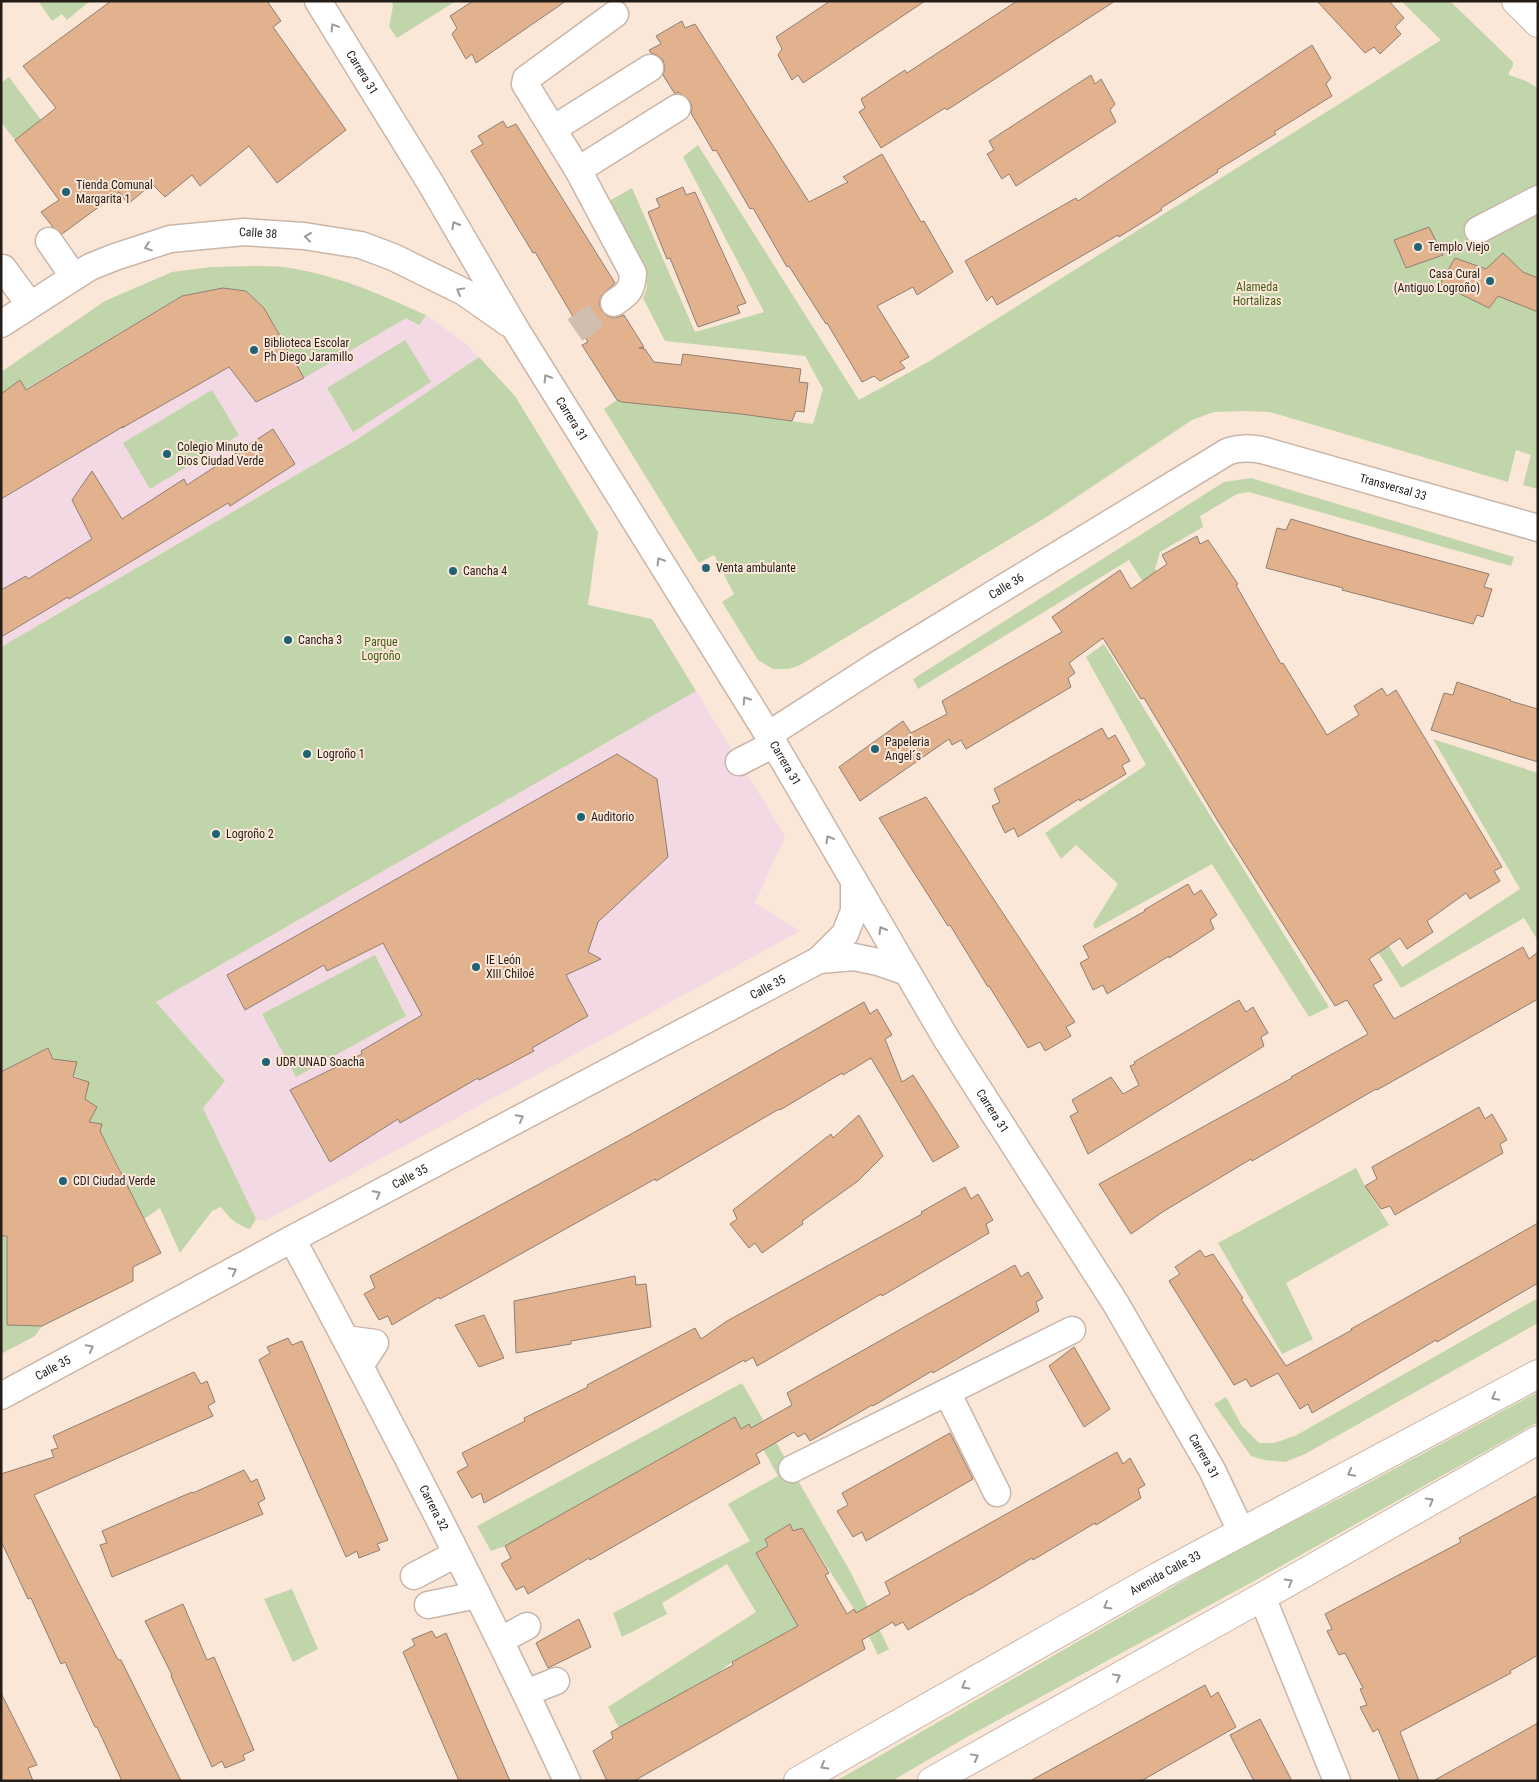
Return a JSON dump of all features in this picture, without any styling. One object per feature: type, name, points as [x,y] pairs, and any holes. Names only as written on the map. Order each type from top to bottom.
[{"type":"main road","points":[[1516,1],[1538,23]]},
{"type":"main road","name":"Avenida Calle 33","points":[[798,1781],[1159,1576],[1538,1374]]},
{"type":"main road","points":[[932,1781],[1538,1440]]},
{"type":"street","name":"Carrera 31","points":[[318,1],[431,184],[515,328],[771,740],[952,1048],[1116,1304],[1212,1470],[1241,1531]]},
{"type":"street","points":[[614,303],[629,292],[633,273],[578,170],[525,84],[526,79],[615,14]]},
{"type":"street","points":[[553,130],[650,68]]},
{"type":"street","points":[[578,170],[677,108]]},
{"type":"street","points":[[1478,230],[1538,199]]},
{"type":"street","name":"Calle 38","points":[[1,324],[74,277],[107,261],[170,239],[244,232],[304,236],[361,245],[393,257],[464,292],[515,328]]},
{"type":"street","points":[[49,241],[74,277]]},
{"type":"street","points":[[3,268],[30,305]]},
{"type":"street","name":"Calle 36","points":[[739,762],[880,663],[1227,452],[1249,448]]},
{"type":"street","name":"Transversal 33","points":[[1249,448],[1538,528]]},
{"type":"street","name":"Calle 35","points":[[1,1396],[292,1239],[819,960],[845,934],[854,911],[854,881]]},
{"type":"street","name":"Calle 35","points":[[819,960],[854,957],[878,962],[907,972]]},
{"type":"street","name":"Carrera 32","points":[[292,1239],[346,1339],[501,1640],[567,1781]]},
{"type":"street","points":[[792,1469],[1072,1330]]},
{"type":"street","points":[[346,1339],[382,1339],[360,1366]]},
{"type":"street","points":[[947,1392],[997,1493]]},
{"type":"street","points":[[414,1576],[456,1554]]},
{"type":"street","points":[[428,1605],[477,1595]]},
{"type":"street","points":[[1262,1597],[1337,1781]]},
{"type":"street","points":[[501,1640],[528,1626]]},
{"type":"street","points":[[526,1693],[556,1681]]},
{"type":"shaded area","name":"Colegio Minuto de Dios Ciudad Verde","points":[[212,267],[295,269],[357,285],[426,315],[467,345],[479,357],[437,388],[358,439],[1,647],[1,372],[105,301],[172,272]]},
{"type":"shaded area","name":"IE León XIII Chiloé","points":[[696,691],[785,836],[755,903],[800,931],[265,1221],[256,1219],[203,1108],[218,1073],[156,1002]]},
{"type":"green space","points":[[38,1],[90,1],[67,20],[62,14],[52,21]]},
{"type":"green space","points":[[392,1],[456,1],[397,38],[389,27],[393,6]]},
{"type":"green space","name":"Alameda Hortalizas","points":[[1401,1],[1450,1],[1513,62],[1509,75],[1538,88],[1538,489],[1523,485],[1531,455],[1516,450],[1508,482],[1270,412],[1214,412],[1192,420],[1048,516],[800,665],[789,669],[773,669],[758,660],[722,602],[734,594],[714,555],[699,563],[604,409],[617,400],[813,424],[823,389],[805,356],[665,341],[643,298],[647,288],[646,268],[609,201],[632,188],[695,332],[764,312],[683,157],[698,145],[859,400],[928,362],[1441,40]]},
{"type":"green space","points":[[9,77],[41,120],[15,140],[1,122],[1,83]]},
{"type":"green space","points":[[212,267],[276,267],[313,272],[362,288],[426,315],[419,325],[406,318],[304,378],[264,307],[246,291],[223,288],[181,296],[26,389],[20,380],[1,394],[1,372],[105,301],[172,272]]},
{"type":"green space","points":[[405,340],[431,382],[353,432],[327,388]]},
{"type":"green space","name":"Parque Logroño","points":[[479,357],[515,396],[598,532],[588,605],[652,619],[696,691],[156,1002],[225,1081],[203,1108],[256,1219],[250,1229],[234,1221],[221,1207],[212,1211],[180,1253],[160,1208],[144,1219],[107,1143],[98,1142],[102,1124],[89,1122],[97,1107],[85,1099],[89,1082],[65,1070],[48,1048],[1,1072],[1,647],[358,439]]},
{"type":"green space","points":[[212,390],[239,435],[150,489],[123,443]]},
{"type":"green space","points":[[1251,478],[1514,557],[1511,566],[1249,492],[1237,494],[1200,516],[1203,527],[1160,552],[1155,569],[1402,967],[1520,889],[1433,739],[1538,773],[1538,941],[1524,918],[1401,988],[1129,560],[918,689],[913,679],[1224,482]]},
{"type":"green space","points":[[1104,644],[1329,1007],[1309,1017],[1212,864],[1095,929],[1093,924],[1118,884],[1076,845],[1061,859],[1045,833],[1146,765],[1086,657]]},
{"type":"green space","points":[[375,955],[406,1016],[296,1077],[262,1014]]},
{"type":"green space","points":[[1356,1168],[1389,1225],[1286,1283],[1313,1339],[1282,1354],[1218,1243]]},
{"type":"green space","points":[[1,1236],[7,1236],[7,1325],[42,1326],[35,1336],[1,1354]]},
{"type":"green space","points":[[1538,1298],[1538,1323],[1305,1454],[1285,1462],[1264,1460],[1251,1456],[1214,1404],[1226,1397],[1242,1426],[1259,1443],[1274,1443],[1295,1436]]},
{"type":"green space","points":[[742,1383],[851,1573],[889,1649],[878,1655],[852,1606],[802,1528],[793,1531],[789,1524],[765,1539],[798,1626],[619,1728],[608,1707],[756,1612],[727,1564],[662,1603],[667,1614],[622,1637],[613,1613],[750,1541],[728,1504],[778,1476],[749,1424],[741,1429],[735,1418],[505,1546],[491,1551],[477,1526]]},
{"type":"green space","points":[[1538,1392],[1538,1422],[1256,1580],[965,1738],[892,1781],[836,1781],[1242,1547],[1340,1498]]},
{"type":"green space","points":[[292,1589],[318,1649],[293,1662],[264,1599]]},
{"type":"building","points":[[111,1],[267,1],[281,21],[273,27],[346,130],[277,183],[249,146],[200,186],[192,175],[165,197],[152,184],[128,204],[119,192],[62,234],[53,227],[41,212],[59,200],[15,140],[56,108],[23,66]]},
{"type":"building","points":[[473,1],[566,1],[476,63],[472,54],[466,59],[452,34],[457,28],[450,16]]},
{"type":"building","points":[[830,1],[925,1],[803,83],[798,75],[792,80],[778,55],[782,49],[776,37]]},
{"type":"building","points":[[1017,1],[1115,1],[947,110],[945,108],[881,148],[859,112],[865,108],[861,99],[905,70],[907,73]]},
{"type":"building","points":[[1317,1],[1389,1],[1404,18],[1395,27],[1401,34],[1380,54],[1374,47],[1365,53]]},
{"type":"building","points":[[682,21],[685,28],[695,24],[809,202],[848,182],[843,177],[882,154],[921,222],[924,221],[953,272],[917,295],[913,287],[877,306],[909,357],[900,362],[905,368],[880,381],[874,376],[862,382],[827,323],[789,266],[787,267],[753,208],[750,209],[716,150],[713,151],[691,113],[692,107],[689,100],[678,92],[675,94],[663,75],[665,68],[663,60],[649,50],[661,44],[656,36]]},
{"type":"building","points":[[1312,45],[1331,78],[1326,84],[1332,96],[1274,132],[1276,134],[1217,170],[1218,172],[1119,237],[1118,235],[997,305],[992,296],[987,301],[965,261],[1076,198],[1078,201]]},
{"type":"building","points":[[1091,75],[1095,84],[1101,79],[1115,104],[1110,110],[1116,122],[1016,186],[1009,174],[1002,179],[987,154],[994,150],[989,141]]},
{"type":"building","points":[[503,121],[507,128],[516,124],[615,283],[601,296],[599,304],[607,316],[615,318],[624,315],[644,347],[639,348],[645,349],[654,362],[681,365],[683,354],[801,369],[799,382],[808,383],[804,412],[796,411],[792,421],[617,400],[582,345],[588,342],[535,252],[533,253],[471,151],[483,144],[478,136]]},
{"type":"building","points":[[683,187],[686,195],[695,192],[746,303],[737,306],[740,313],[698,327],[670,258],[667,259],[648,212],[660,207],[656,199]]},
{"type":"building","name":"Templo Viejo","points":[[1429,227],[1443,255],[1406,268],[1394,240]]},
{"type":"building","name":"Casa Cural (Antiguo Logroño)","points":[[1503,253],[1523,272],[1538,278],[1538,312],[1498,296],[1489,308],[1440,284],[1455,258],[1486,269]]},
{"type":"building","points":[[223,288],[246,291],[264,308],[304,378],[256,402],[229,367],[122,428],[124,426],[1,499],[1,394],[20,380],[26,390],[182,296]]},
{"type":"building","points":[[273,429],[295,464],[230,506],[228,503],[69,599],[68,597],[1,637],[1,590],[26,576],[28,579],[92,539],[72,500],[92,471],[122,519],[184,479],[187,485]]},
{"type":"building","points":[[1291,519],[1489,574],[1484,587],[1492,589],[1483,617],[1477,615],[1473,624],[1266,568],[1277,528],[1286,530]]},
{"type":"building","points":[[1197,536],[1200,544],[1208,540],[1238,584],[1236,585],[1281,664],[1283,663],[1327,735],[1359,715],[1354,706],[1382,688],[1387,696],[1396,690],[1502,867],[1494,871],[1500,881],[1470,899],[1466,893],[1427,921],[1433,932],[1407,949],[1400,938],[1369,959],[1382,980],[1373,985],[1394,1019],[1523,947],[1529,959],[1538,952],[1538,999],[1376,1089],[1252,1161],[1251,1159],[1164,1211],[1131,1234],[1099,1184],[1368,1034],[1347,1000],[1335,1006],[1219,823],[1144,698],[1141,699],[1103,638],[1069,663],[1075,673],[1068,678],[1071,687],[966,749],[961,740],[952,745],[949,739],[860,801],[839,767],[903,721],[911,733],[947,714],[942,701],[1062,632],[1052,617],[1120,570],[1131,589],[1167,564],[1162,555]]},
{"type":"building","points":[[1457,682],[1538,709],[1538,762],[1431,730],[1444,693],[1453,695]]},
{"type":"building","points":[[1102,728],[1108,739],[1115,735],[1130,761],[1122,765],[1126,774],[1080,801],[1079,799],[1018,837],[1014,828],[1005,833],[992,806],[1000,802],[994,789]]},
{"type":"building","points":[[617,754],[657,779],[668,857],[598,922],[588,952],[601,959],[566,975],[588,1016],[532,1048],[534,1051],[479,1080],[478,1078],[400,1123],[398,1119],[330,1162],[290,1090],[362,1054],[361,1051],[422,1015],[383,943],[327,971],[324,965],[245,1010],[227,975]]},
{"type":"building","points":[[926,797],[1075,1022],[1066,1027],[1071,1036],[1045,1051],[1040,1042],[1028,1048],[879,818]]},
{"type":"building","points":[[1188,884],[1194,895],[1201,890],[1217,915],[1210,920],[1214,929],[1107,994],[1103,985],[1093,990],[1080,963],[1089,958],[1083,946]]},
{"type":"building","points":[[1239,1000],[1246,1012],[1253,1007],[1268,1033],[1261,1037],[1264,1046],[1088,1154],[1070,1116],[1078,1112],[1072,1100],[1111,1077],[1123,1094],[1139,1085],[1130,1066],[1135,1064],[1134,1062]]},
{"type":"building","points":[[864,1002],[870,1014],[877,1009],[892,1035],[885,1039],[902,1082],[913,1075],[959,1147],[933,1162],[871,1058],[656,1181],[655,1179],[440,1299],[439,1297],[392,1325],[388,1316],[379,1320],[364,1294],[375,1288],[370,1276],[633,1133]]},
{"type":"building","name":"CDI Ciudad Verde","points":[[48,1048],[53,1059],[77,1062],[73,1077],[89,1082],[85,1099],[97,1107],[89,1122],[102,1124],[100,1131],[161,1253],[133,1267],[133,1281],[42,1326],[7,1325],[7,1236],[1,1236],[1,1072]]},
{"type":"building","points":[[1479,1107],[1485,1119],[1492,1114],[1507,1140],[1500,1144],[1503,1153],[1395,1215],[1390,1206],[1381,1209],[1365,1186],[1377,1179],[1372,1167]]},
{"type":"building","points":[[859,1115],[883,1156],[858,1181],[802,1221],[803,1224],[762,1253],[755,1243],[749,1248],[730,1224],[737,1219],[733,1210],[831,1134],[833,1138]]},
{"type":"building","points":[[965,1187],[971,1199],[978,1194],[993,1220],[986,1224],[989,1233],[757,1366],[753,1357],[745,1362],[744,1360],[484,1503],[481,1493],[472,1498],[457,1472],[468,1466],[462,1453],[525,1421],[524,1418],[588,1387],[587,1385],[695,1328],[701,1339],[727,1321],[922,1214],[921,1212]]},
{"type":"building","points":[[1538,1223],[1538,1283],[1312,1413],[1308,1404],[1300,1409],[1278,1373],[1251,1387],[1246,1379],[1234,1385],[1169,1281],[1180,1274],[1175,1267],[1200,1250],[1205,1257],[1213,1254],[1286,1366]]},
{"type":"building","points":[[1015,1265],[1021,1277],[1028,1272],[1043,1298],[1036,1302],[1039,1311],[933,1373],[932,1371],[810,1441],[805,1433],[798,1437],[794,1432],[756,1454],[760,1463],[528,1594],[524,1586],[516,1590],[501,1564],[511,1558],[505,1546],[735,1417],[741,1429],[749,1424],[751,1428],[792,1405],[787,1393]]},
{"type":"building","points":[[635,1276],[636,1285],[646,1284],[651,1327],[571,1341],[571,1344],[516,1353],[514,1301]]},
{"type":"building","points":[[484,1315],[504,1358],[479,1367],[455,1325]]},
{"type":"building","points":[[288,1338],[292,1345],[302,1341],[388,1540],[377,1544],[380,1550],[359,1558],[357,1551],[346,1557],[259,1360],[270,1353],[267,1347]]},
{"type":"building","points":[[1074,1347],[1110,1409],[1084,1427],[1049,1366]]},
{"type":"building","points":[[194,1372],[201,1384],[207,1381],[215,1402],[208,1406],[213,1416],[34,1495],[117,1658],[121,1660],[181,1781],[122,1781],[65,1662],[61,1664],[31,1598],[28,1599],[1,1541],[1,1474],[54,1457],[51,1450],[58,1448],[53,1436]]},
{"type":"building","points":[[950,1433],[973,1479],[866,1541],[862,1532],[853,1537],[837,1511],[848,1505],[842,1493]]},
{"type":"building","points":[[1117,1452],[1123,1464],[1130,1458],[1145,1485],[1138,1489],[1141,1498],[1033,1560],[1032,1558],[908,1630],[903,1622],[895,1626],[893,1622],[862,1640],[865,1649],[634,1781],[607,1781],[593,1751],[613,1738],[611,1732],[733,1665],[732,1662],[798,1626],[756,1553],[768,1546],[765,1539],[790,1524],[793,1531],[802,1528],[829,1573],[825,1575],[847,1614],[854,1609],[856,1613],[890,1594],[885,1582]]},
{"type":"building","points":[[244,1470],[251,1482],[257,1479],[265,1499],[258,1503],[263,1514],[112,1577],[100,1545],[107,1543],[102,1531]]},
{"type":"building","points":[[1538,1495],[1538,1655],[1510,1671],[1511,1673],[1400,1732],[1419,1781],[1400,1781],[1378,1729],[1373,1732],[1360,1707],[1367,1705],[1360,1689],[1363,1688],[1345,1653],[1339,1655],[1327,1631],[1332,1629],[1325,1614],[1461,1542],[1459,1538]]},
{"type":"building","points":[[183,1604],[207,1660],[214,1657],[254,1750],[243,1755],[245,1760],[225,1768],[222,1761],[212,1767],[172,1675],[145,1621]]},
{"type":"building","points":[[579,1619],[591,1647],[548,1668],[536,1643]]},
{"type":"building","points":[[432,1631],[436,1638],[446,1633],[510,1781],[459,1781],[403,1652],[415,1645],[412,1639]]},
{"type":"building","points":[[1205,1685],[1211,1697],[1218,1692],[1236,1727],[1141,1781],[1030,1781]]},
{"type":"building","points":[[1,1693],[37,1765],[28,1768],[33,1781],[1,1781]]},
{"type":"building","points":[[1260,1719],[1292,1781],[1254,1781],[1230,1735]]},
{"type":"building","points":[[1538,1723],[1538,1781],[1433,1781]]},
{"type":"tunnel","points":[[575,330],[614,303]]},
{"type":"place","name":"Tienda Comunal Margarita 1","points":[[66,192]]},
{"type":"place","name":"Templo Viejo","points":[[1418,247]]},
{"type":"place","name":"Casa Cural (Antiguo Logroño)","points":[[1490,281]]},
{"type":"place","name":"Biblioteca Escolar Ph Diego Jaramillo","points":[[254,350]]},
{"type":"place","name":"Colegio Minuto de Dios Ciudad Verde","points":[[167,454]]},
{"type":"place","name":"Venta ambulante","points":[[706,568]]},
{"type":"place","name":"Cancha 4","points":[[453,571]]},
{"type":"place","name":"Cancha 3","points":[[288,640]]},
{"type":"place","name":"Papeleria Angel´s","points":[[875,749]]},
{"type":"place","name":"Logroño 1","points":[[307,754]]},
{"type":"place","name":"Auditorio","points":[[581,817]]},
{"type":"place","name":"Logroño 2","points":[[216,834]]},
{"type":"place","name":"IE León XIII Chiloé","points":[[476,967]]},
{"type":"place","name":"UDR UNAD Soacha","points":[[266,1062]]},
{"type":"place","name":"CDI Ciudad Verde","points":[[63,1181]]}]
